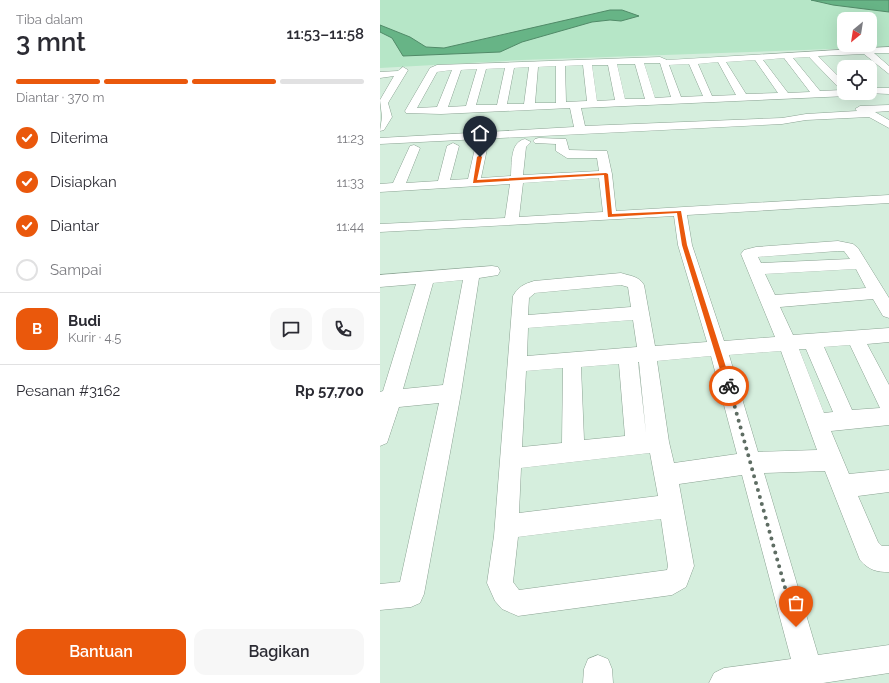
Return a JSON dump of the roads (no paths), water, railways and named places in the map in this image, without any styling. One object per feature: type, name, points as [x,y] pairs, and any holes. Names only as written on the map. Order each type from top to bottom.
[{"type":"street","points":[[877,51],[889,50]]},
{"type":"street","points":[[837,93],[785,96],[768,102],[743,98],[441,111],[410,111],[433,70],[660,60],[664,62],[840,52],[848,60]]},
{"type":"street","points":[[867,52],[889,71]]},
{"type":"street","points":[[811,54],[837,81]]},
{"type":"street","points":[[786,55],[818,94]]},
{"type":"street","points":[[757,57],[785,96]]},
{"type":"street","points":[[720,59],[743,98]]},
{"type":"street","points":[[692,60],[709,99]]},
{"type":"street","points":[[639,61],[651,102]]},
{"type":"street","points":[[612,62],[620,104]]},
{"type":"street","points":[[664,62],[677,100]]},
{"type":"street","points":[[587,63],[592,105]]},
{"type":"street","points":[[560,64],[561,106]]},
{"type":"street","points":[[529,107],[534,65]]},
{"type":"street","points":[[501,108],[510,66]]},
{"type":"street","points":[[470,109],[482,67]]},
{"type":"street","points":[[441,111],[457,68]]},
{"type":"street","points":[[380,74],[402,72],[394,85],[384,96],[383,103],[387,117],[380,128]]},
{"type":"street","points":[[380,86],[394,85]]},
{"type":"street","points":[[575,105],[580,130]]},
{"type":"street","points":[[380,141],[782,121],[806,117],[867,112],[889,108]]},
{"type":"street","points":[[694,115],[867,112],[889,125]]},
{"type":"street","points":[[380,150],[561,141],[563,142],[562,151],[565,153],[603,154],[610,216]]},
{"type":"street","points":[[512,222],[520,146],[525,142]]},
{"type":"street","points":[[474,182],[482,144]]},
{"type":"street","points":[[443,184],[454,146]]},
{"type":"street","points":[[398,186],[414,148]]},
{"type":"street","points":[[380,188],[606,174]]},
{"type":"street","points":[[380,228],[512,222],[889,199]]},
{"type":"street","points":[[680,212],[684,245],[718,349],[809,672]]},
{"type":"street","points":[[889,312],[853,252],[848,247],[838,246],[750,252],[749,254],[787,343],[832,460],[872,556],[880,560],[889,559]]},
{"type":"street","points":[[380,281],[482,272],[451,393],[411,594],[380,597]]},
{"type":"street","points":[[380,436],[385,400],[426,278]]},
{"type":"street","points":[[636,444],[638,355],[641,313],[636,285],[633,282],[621,279],[534,287],[528,290],[521,296],[507,526],[500,583],[504,592],[511,600],[518,603],[672,582],[680,573],[681,566],[666,475],[638,355]]},
{"type":"street","points":[[769,302],[878,293]]},
{"type":"street","points":[[520,322],[641,313]]},
{"type":"street","points":[[518,364],[889,335]]},
{"type":"street","points":[[855,338],[889,404]]},
{"type":"street","points":[[812,341],[846,420]]},
{"type":"street","points":[[572,360],[574,451]]},
{"type":"street","points":[[385,400],[451,393]]},
{"type":"street","points":[[818,423],[889,416]]},
{"type":"street","points":[[510,458],[658,442]]},
{"type":"street","points":[[666,475],[750,463],[832,460]]},
{"type":"street","points":[[843,486],[889,481]]},
{"type":"street","points":[[507,526],[671,506]]},
{"type":"street","points":[[724,683],[809,672],[889,659]]}]
